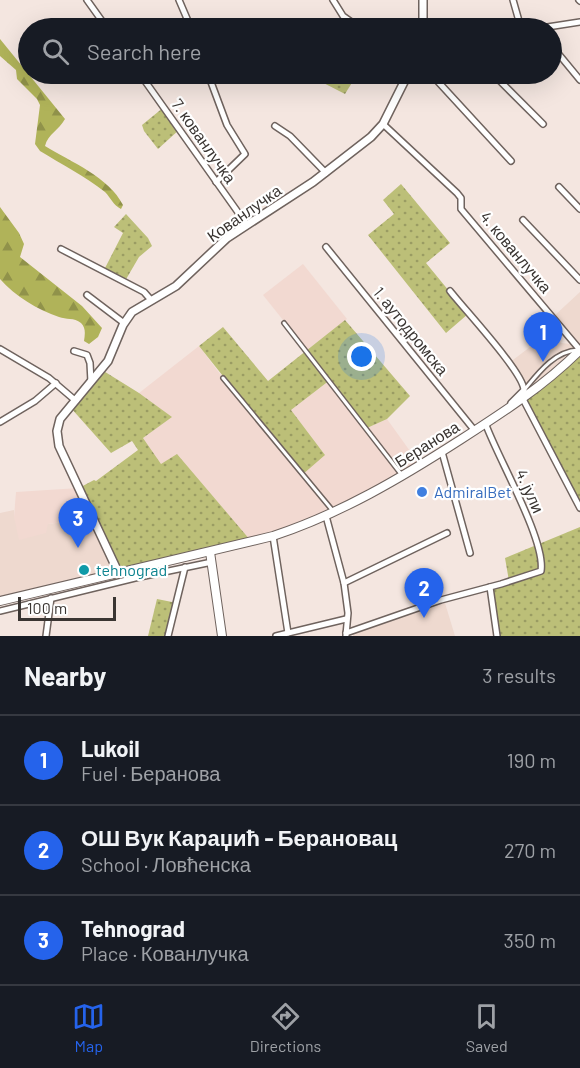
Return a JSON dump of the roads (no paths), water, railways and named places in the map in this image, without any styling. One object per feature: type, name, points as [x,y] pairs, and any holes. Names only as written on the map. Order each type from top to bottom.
[{"type":"main road","name":"Беранова","points":[[0,601],[273,536],[330,514],[402,476],[489,422],[561,369],[580,350]]},
{"type":"main road","points":[[210,552],[222,636]]},
{"type":"street","points":[[87,0],[100,18]]},
{"type":"street","points":[[179,0],[187,18]]},
{"type":"street","points":[[333,0],[346,18]]},
{"type":"street","points":[[422,0],[423,18]]},
{"type":"street","points":[[513,0],[518,18]]},
{"type":"street","points":[[562,25],[580,22]]},
{"type":"street","points":[[562,58],[580,80]]},
{"type":"street","name":"7. кованлучка","points":[[147,84],[248,225]]},
{"type":"street","points":[[212,84],[226,125],[245,154],[216,182]]},
{"type":"street","name":"Кованлучка","points":[[119,574],[58,439],[60,419],[108,361],[124,323],[132,312],[176,286],[227,238],[326,173],[371,137],[383,124],[403,84]]},
{"type":"street","points":[[440,84],[511,162]]},
{"type":"street","points":[[503,84],[543,124]]},
{"type":"street","name":"4. кованлучка","points":[[383,124],[457,193],[461,198],[461,209],[580,350]]},
{"type":"street","points":[[275,126],[290,136],[326,173]]},
{"type":"street","points":[[559,187],[580,209]]},
{"type":"street","points":[[523,220],[580,280]]},
{"type":"street","name":"1. аутодромска","points":[[326,247],[475,431]]},
{"type":"street","points":[[61,249],[144,292],[151,300]]},
{"type":"street","points":[[450,291],[523,383],[523,395],[580,508]]},
{"type":"street","points":[[87,295],[124,323]]},
{"type":"street","points":[[0,349],[56,383],[76,401]]},
{"type":"street","points":[[74,351],[87,356],[90,363],[91,384]]},
{"type":"street","points":[[0,422],[35,401],[56,383]]},
{"type":"street","name":"4. јули","points":[[489,422],[495,448],[517,493],[542,558],[541,571],[490,587]]},
{"type":"street","points":[[442,452],[470,553]]},
{"type":"street","points":[[330,514],[344,583],[348,613],[346,633]]},
{"type":"street","points":[[344,583],[447,533]]},
{"type":"street","points":[[273,536],[288,633]]},
{"type":"street","points":[[0,611],[212,562]]},
{"type":"street","points":[[168,636],[185,567]]},
{"type":"street","points":[[346,633],[441,600],[490,587],[497,636]]},
{"type":"street","points":[[46,636],[51,598]]},
{"type":"street","points":[[276,636],[346,619]]},
{"type":"street","points":[[334,622],[346,633]]},
{"type":"lane","points":[[285,323],[402,476]]},
{"type":"lane","points":[[523,395],[540,370],[556,357],[571,350],[580,350]]},
{"type":"lane","points":[[223,378],[330,514]]},
{"type":"place","name":"Lukoil","points":[[543,362]]},
{"type":"place","name":"AdmiralBet","points":[[422,492]]},
{"type":"place","name":"Tehnograd","points":[[78,548]]},
{"type":"place","name":"tehnograd","points":[[84,570]]},
{"type":"place","name":"ОШ Вук Караџић - Берановац","points":[[424,618]]}]
